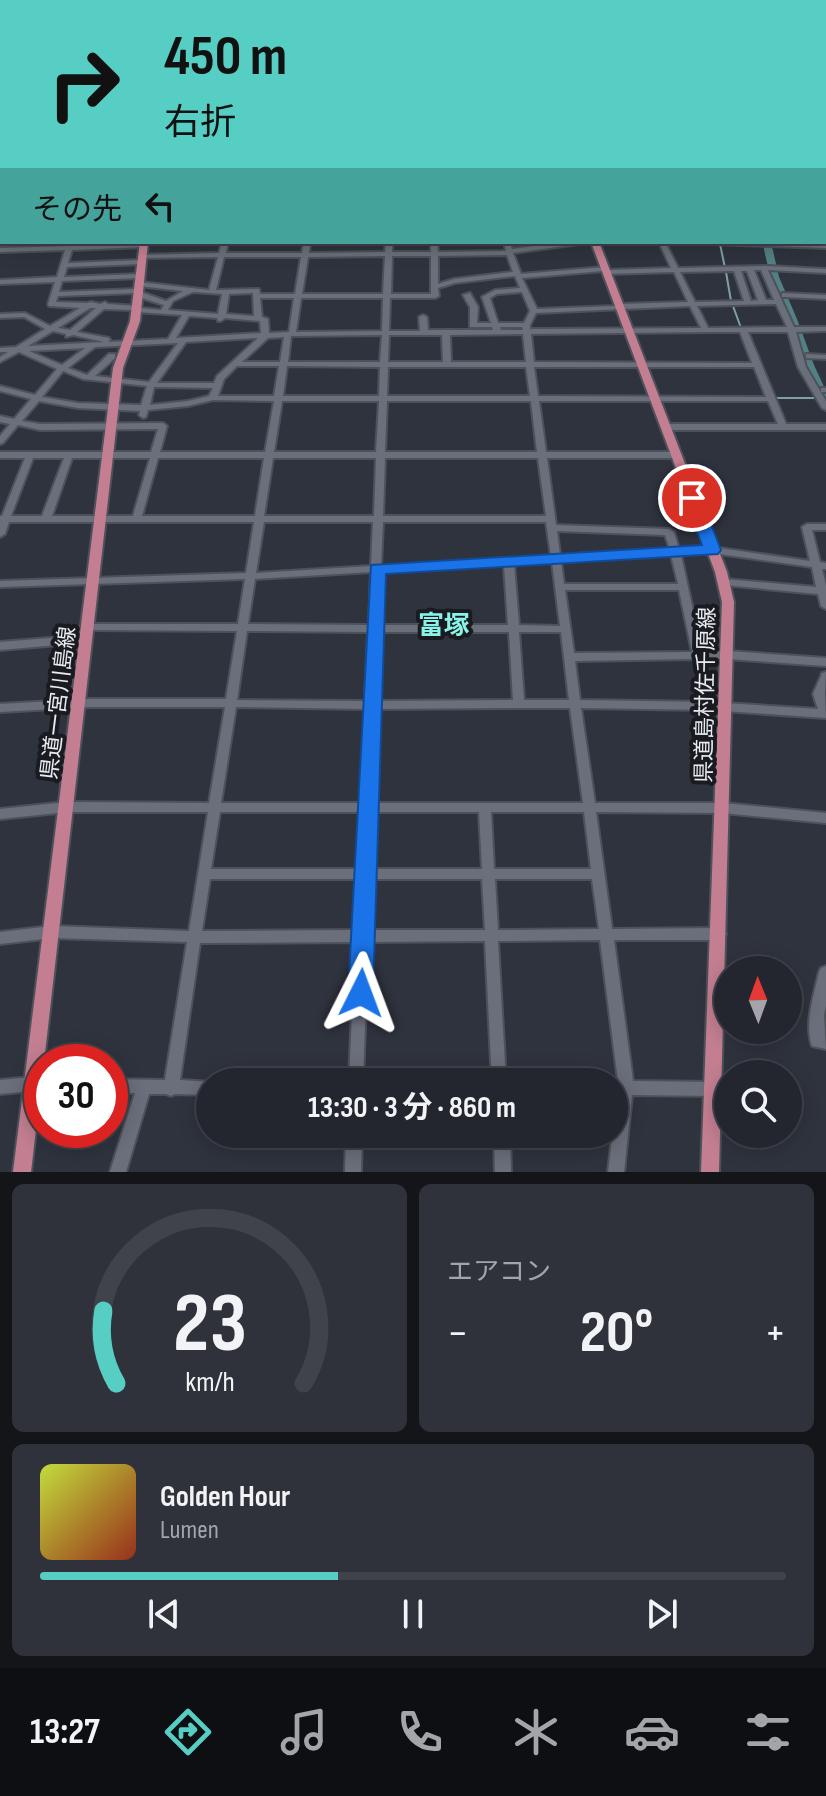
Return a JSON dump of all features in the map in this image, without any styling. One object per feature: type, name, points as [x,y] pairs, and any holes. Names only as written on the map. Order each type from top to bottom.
[{"type":"main road","name":"県道島村佐千原線","points":[[596,244],[724,582],[728,602],[716,1060]]},
{"type":"main road","name":"県道一宮川島線","points":[[42,1044],[116,380],[140,277]]},
{"type":"main road","name":"県道島村佐千原線","points":[[710,1172],[714,1106]]},
{"type":"main road","name":"県道一宮川島線","points":[[22,1172],[26,1148]]},
{"type":"street","points":[[212,292],[224,244]]},
{"type":"street","points":[[171,1089],[278,398],[307,244]]},
{"type":"street","points":[[357,1068],[389,244]]},
{"type":"street","points":[[412,244],[412,256]]},
{"type":"street","points":[[256,296],[435,296],[434,244]]},
{"type":"street","points":[[0,282],[140,277],[221,257],[434,256],[550,244]]},
{"type":"street","points":[[663,244],[706,331]]},
{"type":"street","points":[[766,244],[767,268],[796,330],[802,367],[826,408]]},
{"type":"street","points":[[786,244],[826,246]]},
{"type":"street","points":[[69,248],[52,304],[104,305]]},
{"type":"street","points":[[0,249],[69,248],[140,277],[165,306],[185,316],[264,319],[265,336],[216,385],[213,398]]},
{"type":"street","points":[[509,249],[534,311],[526,328],[598,874],[618,1068]]},
{"type":"street","points":[[64,265],[212,292],[256,291],[258,317]]},
{"type":"street","points":[[435,287],[454,281],[518,275],[606,271],[767,268],[826,271]]},
{"type":"street","points":[[750,269],[763,303]]},
{"type":"street","points":[[737,270],[748,303]]},
{"type":"street","points":[[55,294],[109,293],[140,277]]},
{"type":"street","points":[[51,348],[140,277]]},
{"type":"street","points":[[140,277],[165,306]]},
{"type":"street","points":[[165,306],[193,289]]},
{"type":"street","points":[[497,328],[486,297],[495,292],[525,290]]},
{"type":"street","points":[[221,319],[226,291]]},
{"type":"street","points":[[104,305],[109,293]]},
{"type":"street","points":[[467,295],[474,307],[473,325],[497,328]]},
{"type":"street","points":[[534,311],[763,303],[826,297]]},
{"type":"street","points":[[0,360],[91,304]]},
{"type":"street","points":[[0,316],[25,315],[52,328],[106,340]]},
{"type":"street","points":[[170,341],[185,316]]},
{"type":"street","points":[[423,317],[424,333]]},
{"type":"street","points":[[0,350],[290,334],[424,333],[497,328],[629,331],[826,329]]},
{"type":"street","points":[[743,330],[783,427]]},
{"type":"street","points":[[446,332],[447,364]]},
{"type":"street","points":[[140,424],[151,385],[183,341]]},
{"type":"street","points":[[0,441],[7,425],[61,369],[94,345]]},
{"type":"street","points":[[19,349],[61,369],[89,377],[151,385],[216,385]]},
{"type":"street","points":[[89,377],[112,356]]},
{"type":"street","points":[[809,356],[826,357]]},
{"type":"street","points":[[237,364],[758,365]]},
{"type":"street","points":[[0,388],[33,399],[144,410],[213,398],[772,399]]},
{"type":"street","points":[[0,419],[7,425],[40,427],[163,426],[137,518]]},
{"type":"street","points":[[665,427],[826,427]]},
{"type":"street","points":[[0,455],[676,455]]},
{"type":"street","points":[[0,534],[3,519],[30,455]]},
{"type":"street","points":[[46,519],[69,455]]},
{"type":"street","points":[[3,519],[378,520],[550,524],[669,532],[698,657]]},
{"type":"street","points":[[826,527],[807,527],[821,565],[826,606]]},
{"type":"street","points":[[0,584],[251,576],[712,550],[821,565]]},
{"type":"street","points":[[509,562],[519,705]]},
{"type":"street","points":[[724,582],[822,591]]},
{"type":"street","points":[[559,587],[684,587]]},
{"type":"street","points":[[0,646],[87,633],[243,629],[564,629]]},
{"type":"street","points":[[569,657],[728,655],[826,662]]},
{"type":"street","points":[[0,708],[79,701],[231,705],[726,704],[825,714],[819,694],[826,676]]},
{"type":"street","points":[[0,814],[67,807],[589,811],[723,808],[826,818]]},
{"type":"street","points":[[485,810],[499,1068]]},
{"type":"street","points":[[204,874],[598,874]]},
{"type":"street","points":[[0,938],[52,932],[194,937],[494,938],[719,934]]},
{"type":"street","points":[[826,972],[817,1015],[817,1041],[826,1042]]},
{"type":"street","points":[[0,1087],[24,1084]]},
{"type":"street","points":[[128,1087],[196,1088]]},
{"type":"street","points":[[118,1172],[144,1087]]},
{"type":"street","points":[[628,1088],[714,1089]]},
{"type":"street","points":[[353,1172],[354,1148]]},
{"type":"street","points":[[502,1148],[503,1172]]},
{"type":"street","points":[[616,1172],[617,1148]]},
{"type":"waterway","points":[[720,244],[725,268]]},
{"type":"waterway","points":[[767,244],[775,277],[812,374],[826,398]]},
{"type":"waterway","points":[[726,272],[731,301]]},
{"type":"waterway","points":[[733,306],[741,328]]},
{"type":"waterway","points":[[774,398],[814,398]]},
{"type":"district","name":"富塚","points":[[444,626]]},
{"type":"route","points":[[361,993],[377,569],[712,550],[692,498]]}]
